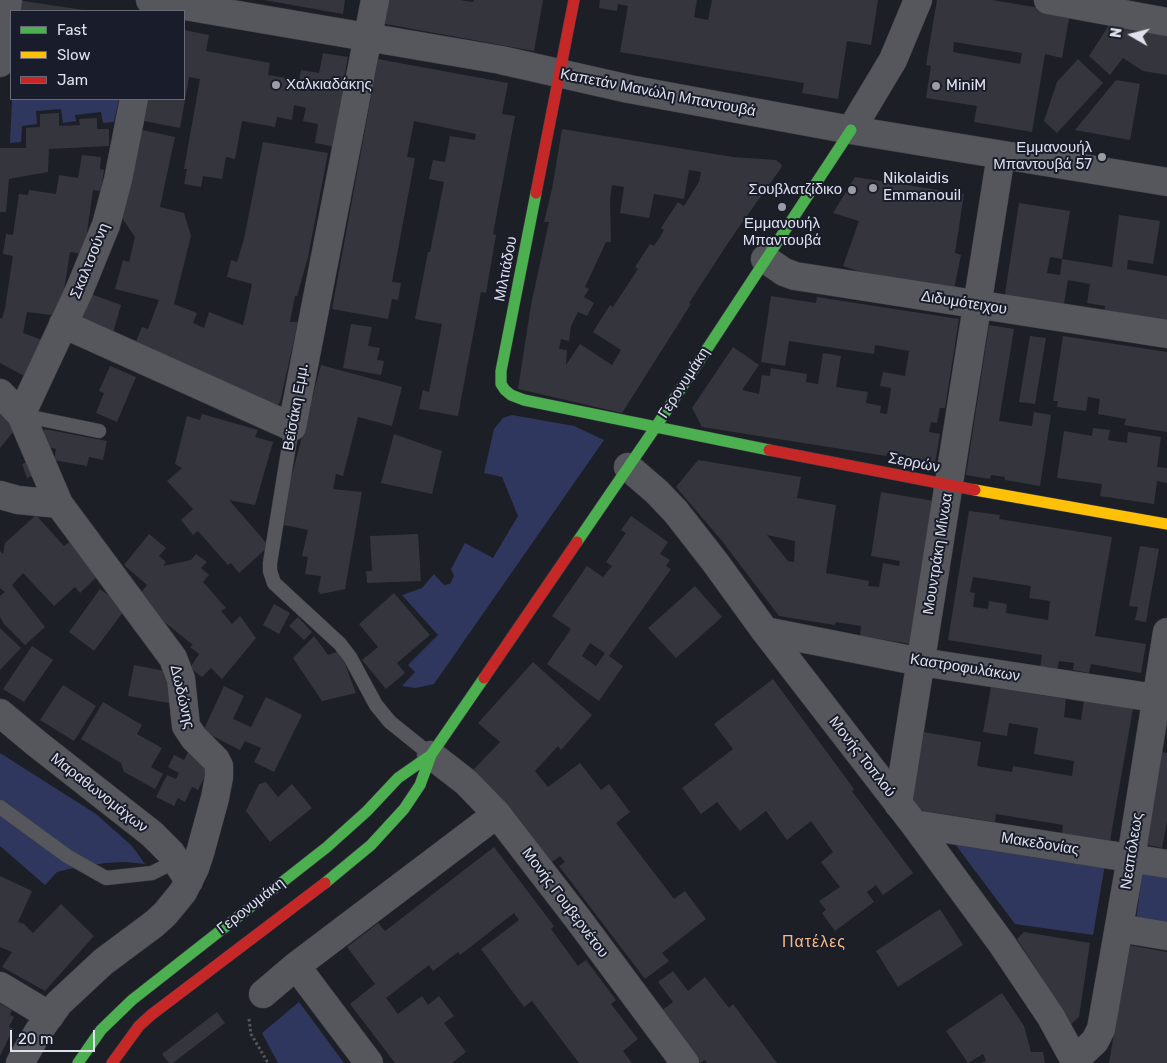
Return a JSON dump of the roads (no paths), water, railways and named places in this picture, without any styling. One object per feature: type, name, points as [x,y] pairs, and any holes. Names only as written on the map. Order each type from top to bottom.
[{"type":"street","points":[[0,63],[8,0]]},
{"type":"street","name":"Καπετάν Μανώλη Μπαντουβά","points":[[150,0],[501,60],[638,91],[851,130],[1167,182]]},
{"type":"street","name":"Βεϊσάκη Εμμ.","points":[[292,427],[374,0]]},
{"type":"street","name":"Μιλτιάδου","points":[[574,0],[501,371],[501,384],[511,395],[524,400],[655,428]]},
{"type":"street","name":"Γερονυμάκη","points":[[115,1062],[139,1026],[158,1009],[306,899],[371,845],[392,824],[412,799],[424,776],[431,755],[655,428],[851,130],[894,60],[918,0]]},
{"type":"street","points":[[1048,0],[1167,22]]},
{"type":"street","name":"Σκαλτσούνη","points":[[21,415],[79,291],[106,225],[118,180],[134,100]]},
{"type":"street","name":"Μουντράκη Μίνωα","points":[[906,814],[920,662],[1001,155]]},
{"type":"street","name":"Διδυμότειχου","points":[[765,259],[784,272],[795,276],[1167,334]]},
{"type":"street","points":[[63,324],[292,427]]},
{"type":"street","points":[[0,393],[21,415]]},
{"type":"street","name":"Δωδώνης","points":[[20,1063],[59,1003],[86,977],[164,914],[184,892],[183,871],[200,852],[219,777],[219,766],[212,754],[189,732],[186,726],[181,679],[173,658],[59,504],[21,415]]},
{"type":"street","name":"Σερρών","points":[[655,428],[949,485],[1167,524]]},
{"type":"street","name":"Μονής Τοπλού","points":[[628,467],[657,492],[676,512],[906,814],[1007,951],[1051,1017],[1076,1061]]},
{"type":"street","points":[[0,495],[18,500],[59,504]]},
{"type":"street","name":"Καστροφυλάκων","points":[[765,631],[920,662],[1162,699]]},
{"type":"street","name":"Νεαπόλεως","points":[[1076,1061],[1095,1041],[1101,1028],[1130,858],[1162,699],[1167,632]]},
{"type":"street","name":"Μαραθωνομάχων","points":[[0,714],[152,834],[183,871]]},
{"type":"street","name":"Γερονυμάκη","points":[[78,1063],[101,1030],[132,1000],[327,847],[367,812],[398,778],[431,755]]},
{"type":"street","name":"Μονής Γουβερνέτου","points":[[431,755],[466,782],[497,814],[573,912],[685,1063]]},
{"type":"street","points":[[263,994],[296,966],[497,814]]},
{"type":"street","name":"Μακεδονίας","points":[[906,814],[1167,864]]},
{"type":"street","points":[[1119,928],[1167,936]]},
{"type":"street","points":[[296,966],[369,1063]]},
{"type":"street","points":[[0,986],[50,1016]]},
{"type":"lane","points":[[21,415],[99,431]]},
{"type":"lane","name":"Βεϊσάκη Εμμ.","points":[[292,427],[270,563],[270,571],[274,582],[340,644],[350,657],[376,705],[390,722],[431,755]]},
{"type":"lane","points":[[0,807],[67,856],[106,878],[183,871]]},
{"type":"place","name":"Χαλκιαδάκης","points":[[276,85]]},
{"type":"place","name":"MiniM","points":[[936,86]]},
{"type":"place","name":"Εμμανουήλ Μπαντουβά 57","points":[[1102,157]]},
{"type":"place","name":"Nikolaidis Emmanouil","points":[[873,188]]},
{"type":"place","name":"Σουβλατζίδικο","points":[[852,190]]},
{"type":"place","name":"Εμμανουήλ Μπαντουβά","points":[[782,207]]},
{"type":"district","name":"Πατέλες","points":[[814,942]]}]
